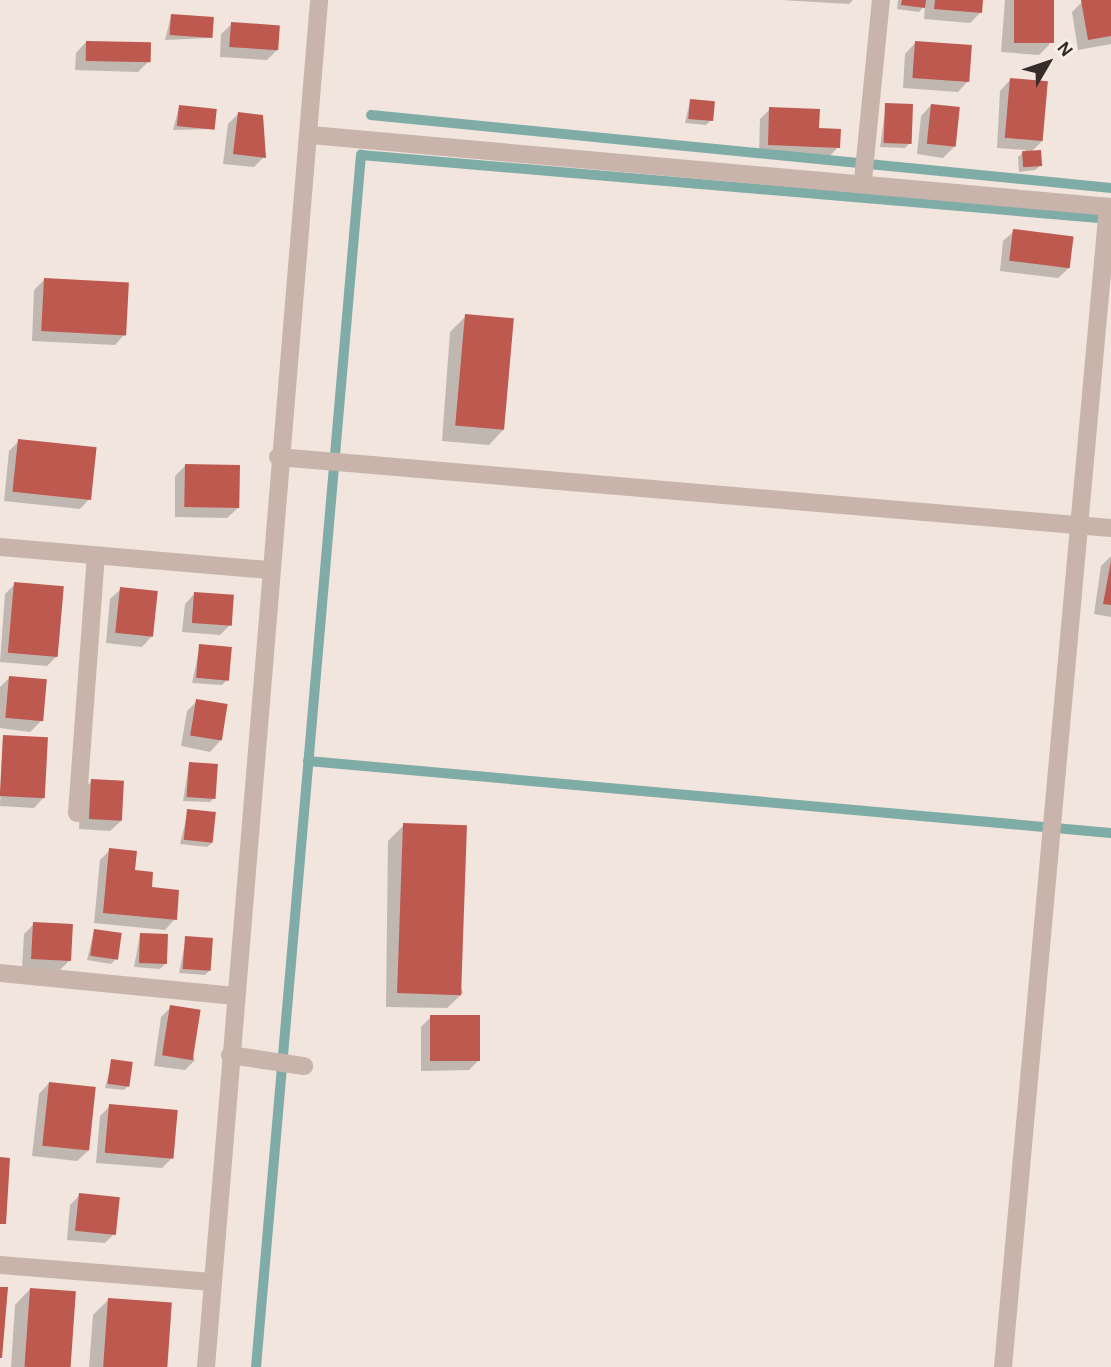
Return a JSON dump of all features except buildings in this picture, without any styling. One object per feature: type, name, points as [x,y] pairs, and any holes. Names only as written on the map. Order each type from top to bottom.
[{"type":"street","points":[[206,1367],[278,457],[311,135],[319,0]]},
{"type":"street","points":[[863,180],[881,0]]},
{"type":"street","points":[[311,135],[863,180],[1110,207],[1003,1367]]},
{"type":"street","points":[[278,457],[1111,528]]},
{"type":"street","points":[[0,547],[269,570]]},
{"type":"street","points":[[77,813],[96,557]]},
{"type":"street","points":[[0,973],[235,996]]},
{"type":"street","points":[[230,1055],[304,1066]]},
{"type":"street","points":[[0,1265],[212,1282]]},
{"type":"waterway","points":[[371,115],[1111,188]]},
{"type":"waterway","points":[[256,1367],[361,155],[1110,219]]},
{"type":"waterway","points":[[308,761],[1111,833]]}]
